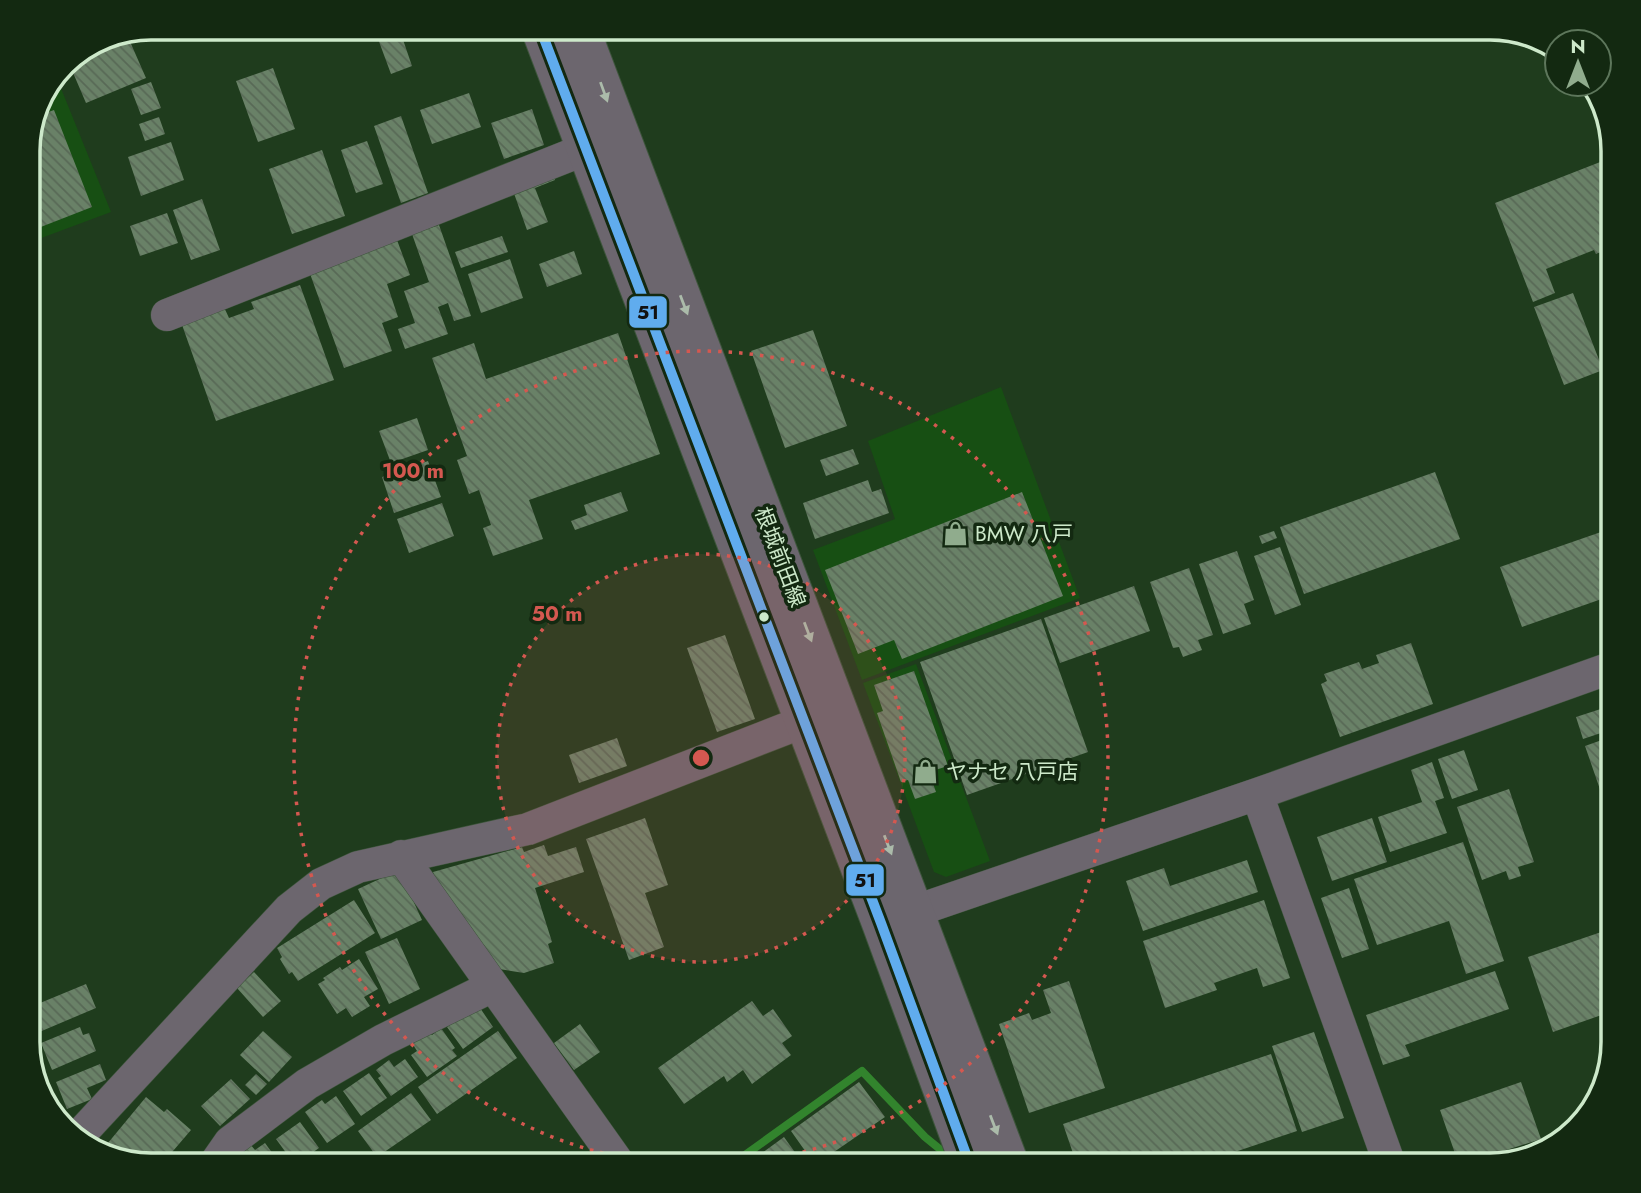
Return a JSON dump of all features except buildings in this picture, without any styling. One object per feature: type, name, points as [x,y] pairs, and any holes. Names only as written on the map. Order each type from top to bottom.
[{"type":"street","name":"根城前田線","points":[[545,40],[803,722],[897,918]]},
{"type":"street","name":"根城前田線","points":[[584,40],[897,918],[962,1092]]},
{"type":"street","points":[[167,315],[586,149]]},
{"type":"street","points":[[897,918],[1601,671]]},
{"type":"street","points":[[84,1130],[289,909],[321,884],[358,867],[528,829],[803,722]]},
{"type":"street","points":[[1257,794],[1386,1153]]},
{"type":"street","points":[[401,856],[611,1153]]},
{"type":"street","points":[[222,1153],[230,1142],[307,1084],[383,1040],[493,986]]},
{"type":"street","points":[[962,1092],[969,1153]]},
{"type":"street","points":[[962,1092],[1002,1153]]},
{"type":"shaded area","points":[[61,88],[111,212],[40,239],[40,144],[44,123]]},
{"type":"shaded area","name":"BMW 八戸","points":[[1001,387],[1080,598],[862,680],[813,550],[895,519],[868,441]]},
{"type":"shaded area","name":"ヤナセ 八戸店","points":[[916,664],[990,861],[946,877],[934,872],[863,683]]},
{"type":"waterway","points":[[748,1153],[862,1071],[925,1137],[945,1153]]},
{"type":"transit line","name":"51","points":[[545,40],[881,923],[966,1153]]},
{"type":"place","name":"BMW 八戸","points":[[955,534]]},
{"type":"place","name":"ヤナセ 八戸店","points":[[926,772]]}]
